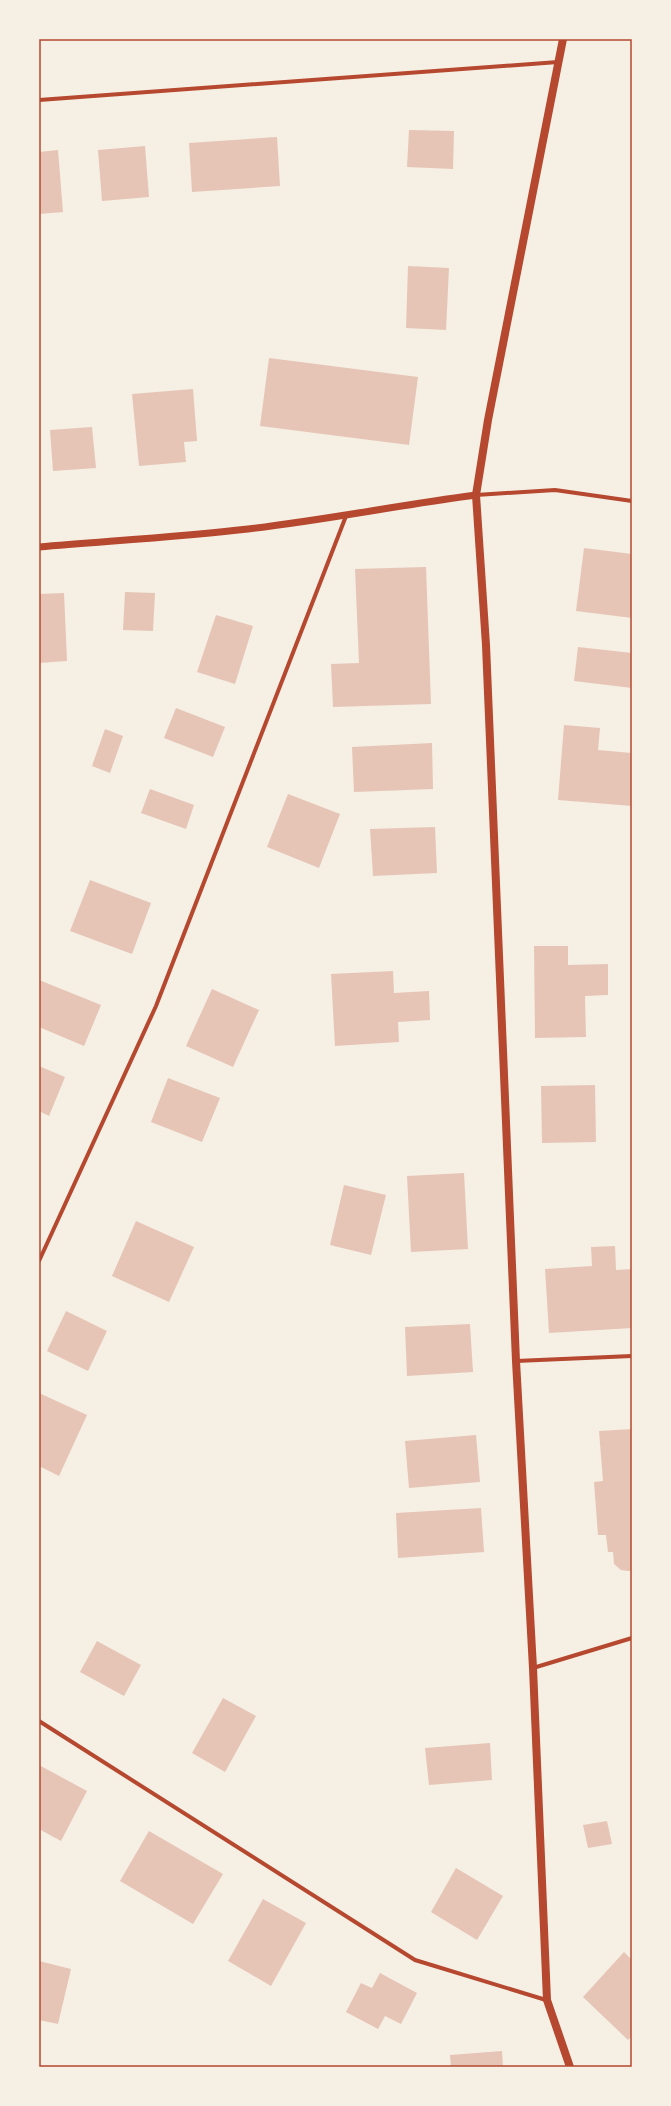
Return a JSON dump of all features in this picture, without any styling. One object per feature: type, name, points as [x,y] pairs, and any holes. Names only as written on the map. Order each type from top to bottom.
[{"type":"main road","points":[[563,39],[488,420],[476,495],[486,645],[516,1361],[533,1668],[547,2000],[570,2067]]},
{"type":"street","points":[[39,100],[558,62]]},
{"type":"street","points":[[39,547],[246,529],[346,516],[416,503],[476,495],[555,490],[632,501]]},
{"type":"street","points":[[39,1261],[156,1006],[346,516]]},
{"type":"street","points":[[516,1361],[632,1356]]},
{"type":"street","points":[[533,1668],[632,1638]]},
{"type":"street","points":[[39,1721],[415,1960],[547,2000]]},
{"type":"building","points":[[409,130],[454,131],[453,169],[407,167]]},
{"type":"building","points":[[277,137],[280,186],[192,192],[189,143]]},
{"type":"building","points":[[145,146],[149,197],[102,201],[98,150]]},
{"type":"building","points":[[58,150],[63,212],[39,214],[39,152]]},
{"type":"building","points":[[408,266],[449,268],[446,330],[406,328]]},
{"type":"building","points":[[269,358],[418,377],[409,445],[260,426]]},
{"type":"building","points":[[193,389],[197,441],[184,442],[186,462],[139,466],[132,394]]},
{"type":"building","points":[[92,427],[96,468],[53,471],[50,430]]},
{"type":"building","points":[[584,548],[632,554],[632,618],[576,611]]},
{"type":"building","points":[[426,567],[431,704],[333,707],[331,664],[359,663],[355,569]]},
{"type":"building","points":[[125,592],[155,593],[153,631],[123,630]]},
{"type":"building","points":[[64,593],[67,661],[39,663],[39,594]]},
{"type":"building","points":[[216,615],[253,626],[235,684],[197,672]]},
{"type":"building","points":[[578,647],[632,653],[632,688],[574,681]]},
{"type":"building","points":[[176,708],[225,727],[213,757],[164,738]]},
{"type":"building","points":[[564,725],[600,728],[598,750],[632,753],[632,806],[558,800]]},
{"type":"building","points":[[105,729],[123,736],[110,773],[92,766]]},
{"type":"building","points":[[432,743],[433,789],[354,792],[352,747]]},
{"type":"building","points":[[150,789],[194,805],[186,829],[141,813]]},
{"type":"building","points":[[288,794],[340,814],[319,868],[267,847]]},
{"type":"building","points":[[435,827],[437,873],[373,876],[370,829]]},
{"type":"building","points":[[90,880],[151,903],[132,954],[70,931]]},
{"type":"building","points":[[534,946],[568,946],[568,965],[608,964],[608,995],[585,996],[586,1037],[535,1038]]},
{"type":"building","points":[[393,971],[394,993],[429,991],[430,1020],[398,1022],[399,1042],[335,1046],[331,974]]},
{"type":"building","points":[[39,980],[101,1005],[84,1046],[39,1027]]},
{"type":"building","points":[[212,989],[259,1010],[233,1067],[186,1046]]},
{"type":"building","points":[[39,1066],[65,1077],[49,1116],[39,1111]]},
{"type":"building","points":[[168,1078],[220,1098],[202,1142],[151,1122]]},
{"type":"building","points":[[595,1085],[596,1142],[542,1143],[541,1086]]},
{"type":"building","points":[[464,1173],[468,1249],[411,1252],[407,1176]]},
{"type":"building","points":[[344,1185],[386,1195],[371,1255],[330,1245]]},
{"type":"building","points":[[136,1221],[194,1247],[169,1302],[112,1276]]},
{"type":"building","points":[[615,1246],[616,1270],[632,1269],[632,1328],[549,1333],[545,1269],[592,1266],[591,1247]]},
{"type":"building","points":[[66,1311],[107,1331],[88,1371],[47,1351]]},
{"type":"building","points":[[470,1324],[473,1372],[407,1376],[405,1327]]},
{"type":"building","points":[[39,1393],[87,1415],[59,1476],[39,1466]]},
{"type":"building","points":[[632,1429],[632,1571],[628,1571],[621,1570],[614,1564],[613,1552],[608,1552],[606,1535],[598,1535],[594,1482],[603,1481],[599,1431]]},
{"type":"building","points":[[476,1435],[480,1482],[409,1488],[405,1441]]},
{"type":"building","points":[[481,1508],[484,1552],[398,1558],[396,1513]]},
{"type":"building","points":[[97,1641],[141,1665],[124,1696],[80,1672]]},
{"type":"building","points":[[223,1698],[256,1716],[225,1772],[192,1753]]},
{"type":"building","points":[[490,1743],[492,1780],[429,1785],[425,1748]]},
{"type":"building","points":[[39,1765],[87,1791],[61,1841],[39,1829]]},
{"type":"building","points":[[607,1821],[612,1844],[588,1848],[583,1825]]},
{"type":"building","points":[[149,1831],[223,1874],[193,1924],[120,1881]]},
{"type":"building","points":[[456,1868],[503,1896],[477,1940],[431,1912]]},
{"type":"building","points":[[263,1899],[306,1923],[271,1986],[228,1961]]},
{"type":"building","points":[[624,1952],[632,1960],[632,2036],[628,2040],[583,1997]]},
{"type":"building","points":[[39,1961],[71,1969],[58,2024],[39,2020]]},
{"type":"building","points":[[380,1973],[417,1993],[401,2024],[385,2016],[378,2029],[346,2012],[361,1983],[372,1988]]},
{"type":"building","points":[[502,2051],[503,2067],[451,2067],[450,2055]]}]
